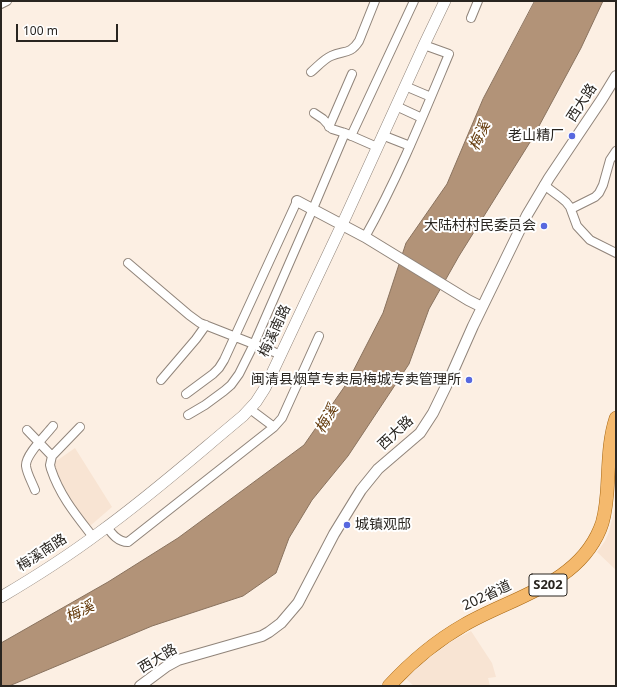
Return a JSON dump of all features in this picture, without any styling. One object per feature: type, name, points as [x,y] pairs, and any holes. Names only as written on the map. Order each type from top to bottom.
[{"type":"main road","name":"梅溪南路","points":[[1,592],[107,527],[156,488],[250,409],[256,402],[265,388],[374,146],[437,1]]},
{"type":"main road","name":"梅溪南路","points":[[374,146],[382,135],[445,1]]},
{"type":"main road","name":"梅溪南路","points":[[1,597],[42,572],[92,535],[236,414],[249,400],[339,223]]},
{"type":"main road","name":"202省道","points":[[389,686],[420,655],[452,632],[487,613],[537,591],[570,570],[582,558],[594,542],[603,522],[606,507],[611,440],[616,418]]},
{"type":"street","points":[[1,4],[7,1]]},
{"type":"street","points":[[311,72],[329,57],[349,51],[356,45],[376,1]]},
{"type":"street","points":[[188,415],[214,399],[231,385],[239,374],[254,344],[348,134],[414,1]]},
{"type":"street","points":[[471,18],[478,1]]},
{"type":"street","points":[[361,234],[381,208],[410,146],[449,54],[424,45]]},
{"type":"street","points":[[329,127],[352,74]]},
{"type":"street","name":"西大路","points":[[140,686],[167,666],[178,660],[262,636],[275,628],[288,616],[298,603],[334,534],[361,490],[378,469],[420,433],[431,417],[513,241],[527,215],[544,185],[616,76]]},
{"type":"street","points":[[405,86],[431,97]]},
{"type":"street","points":[[396,106],[422,118]]},
{"type":"street","points":[[314,113],[323,119],[332,129],[348,134],[374,146]]},
{"type":"street","points":[[382,135],[410,146]]},
{"type":"street","points":[[570,209],[599,193],[610,160],[616,151]]},
{"type":"street","points":[[544,185],[566,202],[577,226],[585,236],[616,253]]},
{"type":"street","points":[[186,394],[219,368],[297,202],[361,234],[468,300],[482,307]]},
{"type":"street","points":[[128,262],[200,323],[274,352]]},
{"type":"street","points":[[161,380],[206,325]]},
{"type":"street","points":[[107,527],[114,537],[124,542],[128,542],[274,427],[282,418],[319,336]]},
{"type":"street","points":[[250,409],[274,427]]},
{"type":"street","points":[[34,490],[26,462],[30,454],[53,426]]},
{"type":"street","points":[[80,427],[52,456],[50,465],[60,491],[92,535]]},
{"type":"street","points":[[27,430],[52,456]]},
{"type":"shaded area","points":[[75,448],[112,507],[90,526],[77,511],[52,464]]},
{"type":"shaded area","points":[[615,508],[616,570],[597,552],[605,541],[609,532]]},
{"type":"shaded area","points":[[471,631],[492,663],[496,677],[488,678],[490,686],[414,686],[406,679],[425,661],[452,641]]},
{"type":"water","name":"梅溪","points":[[535,1],[603,1],[581,48],[532,139],[459,256],[429,309],[409,364],[348,456],[312,500],[289,538],[276,573],[243,596],[152,626],[9,686],[1,686],[1,643],[108,582],[178,538],[304,445],[347,383],[383,313],[406,243],[447,184],[483,99]]},
{"type":"place","name":"老山精厂","points":[[572,136]]},
{"type":"place","name":"大陆村村民委员会","points":[[544,226]]},
{"type":"place","name":"闽清县烟草专卖局梅城专卖管理所","points":[[469,380]]},
{"type":"place","name":"城镇观邸","points":[[347,525]]}]
